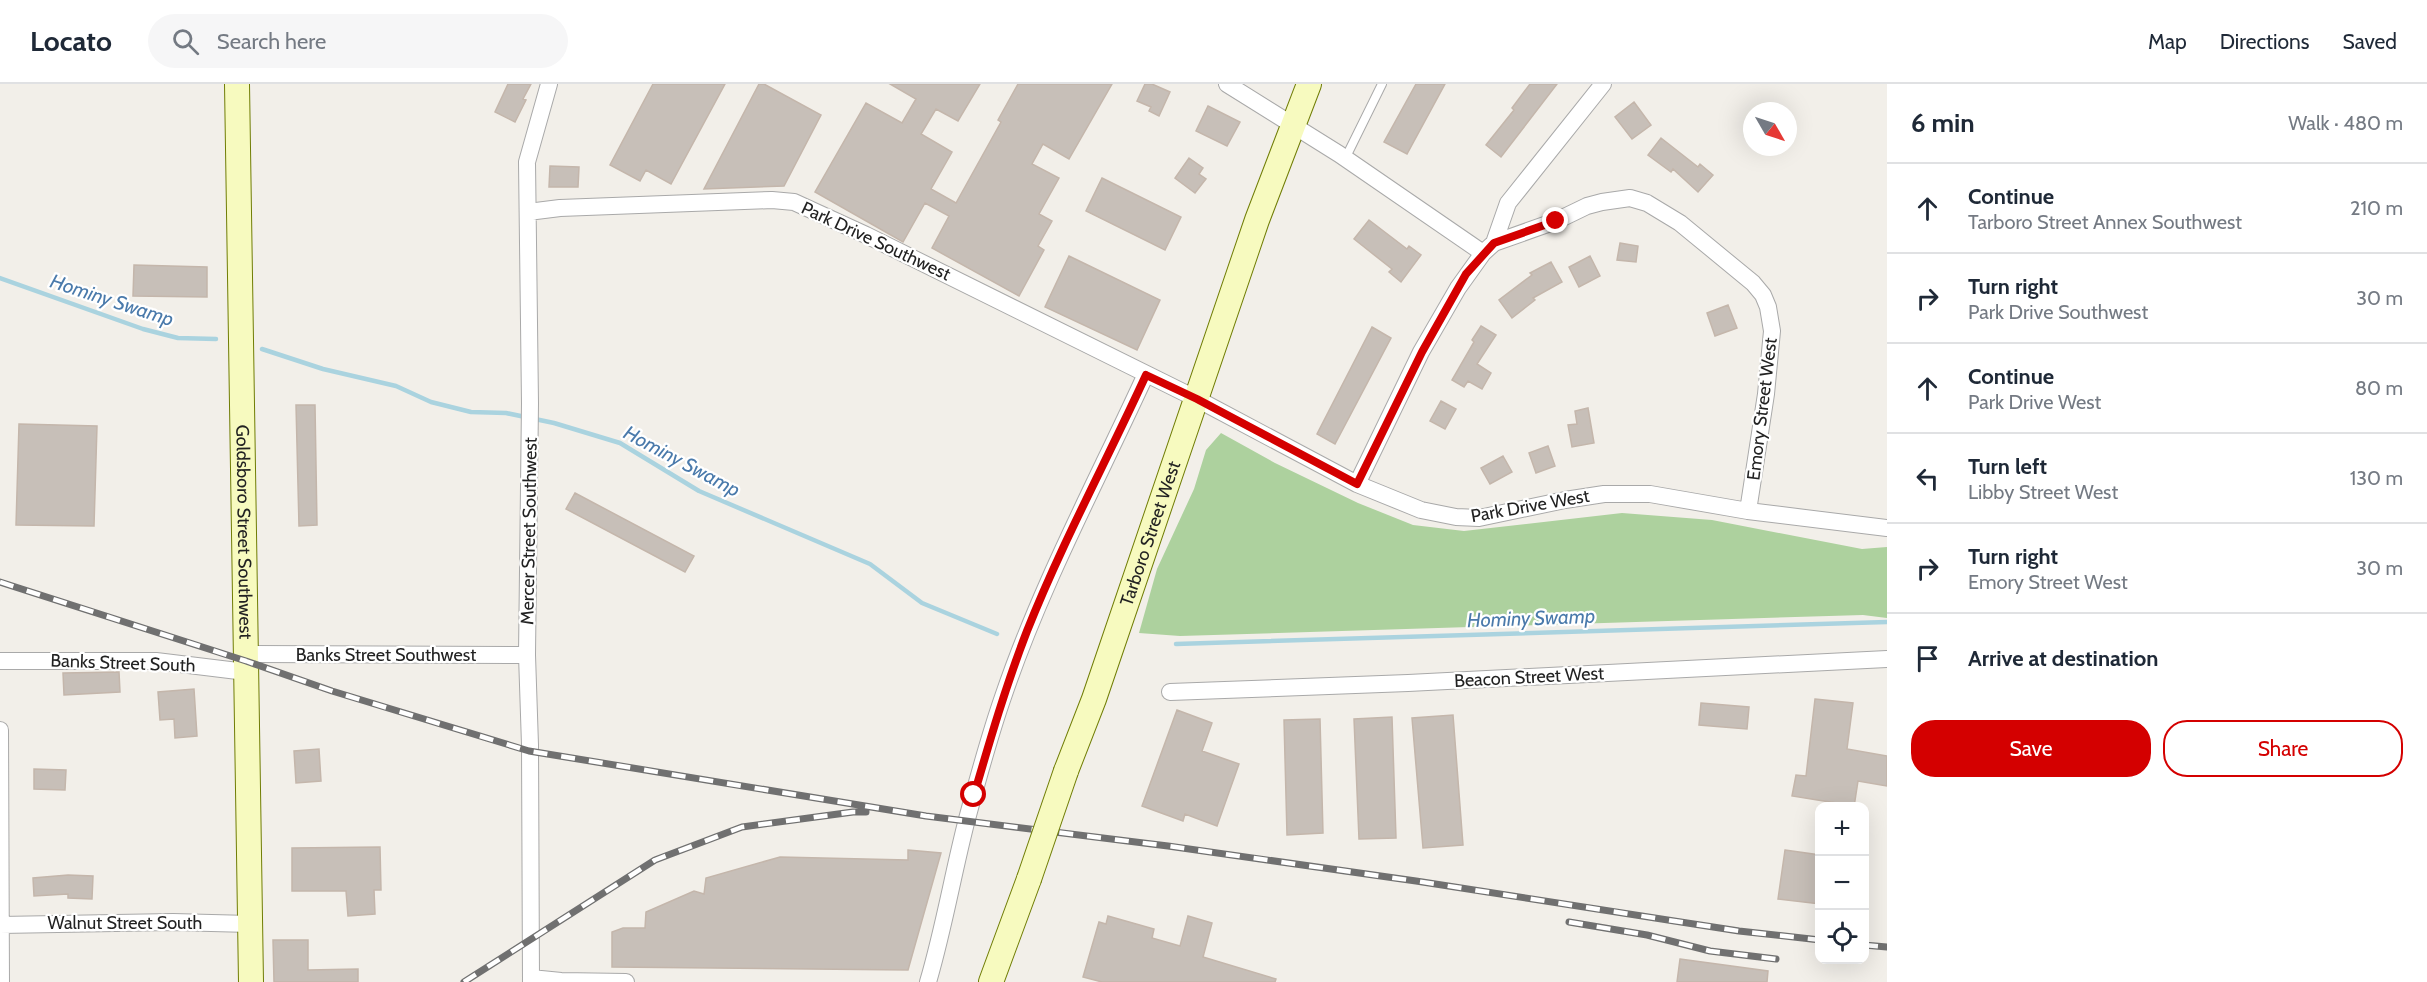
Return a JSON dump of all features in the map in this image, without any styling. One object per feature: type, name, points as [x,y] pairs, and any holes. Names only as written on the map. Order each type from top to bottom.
[{"type":"main road","name":"Goldsboro Street Southwest","points":[[237,84],[251,982]]},
{"type":"main road","name":"Tarboro Street West","points":[[991,982],[1094,699],[1257,220],[1309,84]]},
{"type":"street","name":"Mercer Street Southwest","points":[[531,980],[530,746],[527,655],[530,403],[527,162],[549,84]]},
{"type":"street","points":[[1227,84],[1489,248]]},
{"type":"street","points":[[1357,484],[1422,352],[1458,288],[1489,248],[1508,203],[1603,84]]},
{"type":"street","name":"Emory Street West","points":[[1489,248],[1587,206],[1602,201],[1630,198],[1647,203],[1680,223],[1753,283],[1768,307],[1772,330],[1766,394],[1749,511]]},
{"type":"street","name":"Park Drive Southwest","points":[[528,212],[560,208],[772,200],[794,202],[866,235],[1197,399]]},
{"type":"street","points":[[928,982],[967,820],[1003,698],[1028,630],[1077,517],[1146,375]]},
{"type":"street","name":"Park Drive West","points":[[1197,399],[1357,484],[1420,510],[1456,517],[1487,517],[1565,500],[1611,494],[1650,494],[1749,511],[1887,528]]},
{"type":"street","name":"Banks Street Southwest","points":[[246,663],[527,655]]},
{"type":"street","name":"Beacon Street West","points":[[1170,692],[1408,683],[1887,659]]},
{"type":"street","name":"Banks Street South","points":[[0,661],[246,663]]},
{"type":"street","points":[[0,730],[1,982]]},
{"type":"street","name":"Walnut Street South","points":[[0,925],[173,922],[250,924]]},
{"type":"street","points":[[531,980],[626,982]]},
{"type":"lane","points":[[1346,159],[1382,84]]},
{"type":"green space","points":[[1221,433],[1275,463],[1358,503],[1413,525],[1464,531],[1622,513],[1712,520],[1862,549],[1887,547],[1887,618],[1863,615],[1180,636],[1139,633],[1157,569],[1194,489],[1206,450]]},
{"type":"building","points":[[508,84],[531,84],[515,122],[495,112]]},
{"type":"building","points":[[653,84],[725,84],[671,184],[646,170],[640,181],[610,165]]},
{"type":"building","points":[[759,84],[764,84],[821,115],[784,186],[704,189]]},
{"type":"building","points":[[890,84],[980,84],[958,121],[936,109],[921,134],[952,152],[931,189],[956,203],[1001,122],[998,120],[1018,84],[1112,84],[1069,159],[1043,144],[1032,164],[1059,178],[1039,214],[1052,221],[1038,246],[1044,250],[1019,296],[932,248],[949,216],[925,203],[903,242],[815,192],[866,103],[902,123],[916,99]]},
{"type":"building","points":[[1145,84],[1152,84],[1170,92],[1159,116],[1149,111],[1151,107],[1137,101]]},
{"type":"building","points":[[1416,84],[1445,84],[1407,154],[1384,142]]},
{"type":"building","points":[[1530,84],[1557,84],[1501,157],[1486,145],[1514,110],[1512,108]]},
{"type":"building","points":[[1634,102],[1651,125],[1632,139],[1615,117]]},
{"type":"building","points":[[1208,106],[1240,122],[1227,146],[1196,131]]},
{"type":"building","points":[[1661,138],[1698,167],[1700,164],[1713,175],[1698,192],[1673,169],[1671,172],[1648,155]]},
{"type":"building","points":[[1189,158],[1203,168],[1199,174],[1206,179],[1195,193],[1175,178]]},
{"type":"building","points":[[550,166],[579,167],[578,187],[549,187]]},
{"type":"building","points":[[1102,178],[1181,217],[1165,250],[1086,211]]},
{"type":"building","points":[[1369,220],[1407,249],[1409,246],[1421,255],[1401,282],[1389,272],[1392,269],[1354,239]]},
{"type":"building","points":[[1620,243],[1638,246],[1636,262],[1617,260]]},
{"type":"building","points":[[1069,256],[1160,300],[1137,350],[1045,307]]},
{"type":"building","points":[[1590,256],[1600,276],[1579,287],[1569,267]]},
{"type":"building","points":[[1551,262],[1562,282],[1533,298],[1535,300],[1512,318],[1499,300],[1532,275],[1530,273]]},
{"type":"building","points":[[134,265],[207,267],[207,297],[133,296]]},
{"type":"building","points":[[1728,305],[1737,328],[1715,336],[1707,313]]},
{"type":"building","points":[[1481,326],[1496,335],[1477,364],[1491,373],[1482,389],[1468,381],[1464,387],[1452,380]]},
{"type":"building","points":[[1372,327],[1391,338],[1335,444],[1317,434]]},
{"type":"building","points":[[1441,401],[1456,409],[1445,429],[1430,421]]},
{"type":"building","points":[[296,405],[315,405],[317,525],[299,526]]},
{"type":"building","points":[[1588,408],[1594,443],[1572,447],[1568,425],[1577,424],[1575,411]]},
{"type":"building","points":[[19,424],[97,426],[94,526],[16,525]]},
{"type":"building","points":[[1548,446],[1555,466],[1536,473],[1529,453]]},
{"type":"building","points":[[1503,456],[1512,472],[1490,484],[1481,468]]},
{"type":"building","points":[[575,493],[694,556],[685,572],[566,509]]},
{"type":"building","points":[[119,672],[120,692],[64,695],[63,673]]},
{"type":"building","points":[[194,689],[197,736],[175,738],[174,719],[160,720],[158,692]]},
{"type":"building","points":[[1815,699],[1853,703],[1847,749],[1887,756],[1887,786],[1858,781],[1855,802],[1830,802],[1792,796],[1796,775],[1806,776]]},
{"type":"building","points":[[1701,703],[1749,707],[1747,729],[1699,725]]},
{"type":"building","points":[[1177,710],[1212,723],[1202,751],[1239,764],[1217,826],[1185,814],[1183,821],[1142,806]]},
{"type":"building","points":[[1453,715],[1463,845],[1423,848],[1412,718]]},
{"type":"building","points":[[1392,717],[1396,838],[1359,839],[1354,719]]},
{"type":"building","points":[[1320,719],[1323,833],[1287,835],[1284,720]]},
{"type":"building","points":[[319,749],[321,781],[296,783],[294,751]]},
{"type":"building","points":[[34,769],[66,770],[65,790],[34,789]]},
{"type":"building","points":[[380,847],[381,890],[374,890],[375,914],[348,916],[346,891],[292,891],[292,848]]},
{"type":"building","points":[[908,850],[941,853],[908,970],[612,967],[612,932],[623,928],[645,928],[646,912],[694,891],[704,894],[706,878],[780,857],[908,860]]},
{"type":"building","points":[[1785,850],[1815,854],[1815,903],[1778,899]]},
{"type":"building","points":[[68,875],[93,876],[92,899],[68,898],[68,894],[34,896],[33,878]]},
{"type":"building","points":[[1108,916],[1154,929],[1152,938],[1180,946],[1188,916],[1212,923],[1203,957],[1276,979],[1275,982],[1102,982],[1083,977],[1099,922],[1106,924]]},
{"type":"building","points":[[273,940],[308,940],[308,970],[358,969],[358,982],[274,982]]},
{"type":"building","points":[[1680,959],[1768,971],[1767,982],[1677,982]]},
{"type":"waterway","name":"Hominy Swamp","points":[[0,278],[143,329],[178,338],[216,339]]},
{"type":"waterway","name":"Hominy Swamp","points":[[262,349],[323,369],[396,386],[431,402],[471,412],[506,413],[554,423],[620,443],[699,491],[870,564],[922,603],[997,634]]},
{"type":"waterway","name":"Hominy Swamp","points":[[1176,644],[1887,622]]},
{"type":"railway","points":[[0,582],[332,691],[529,751],[926,816],[1168,846],[1416,881],[1739,931],[1815,939]]},
{"type":"railway","points":[[464,982],[655,860],[742,827],[866,812]]},
{"type":"railway","points":[[1569,922],[1647,935],[1710,951],[1776,959]]},
{"type":"railway","points":[[1869,945],[1887,947]]},
{"type":"route","points":[[974,795],[1003,698],[1028,630],[1077,517],[1146,375],[1197,399],[1357,484],[1422,352],[1466,274],[1494,243],[1556,221]]}]
